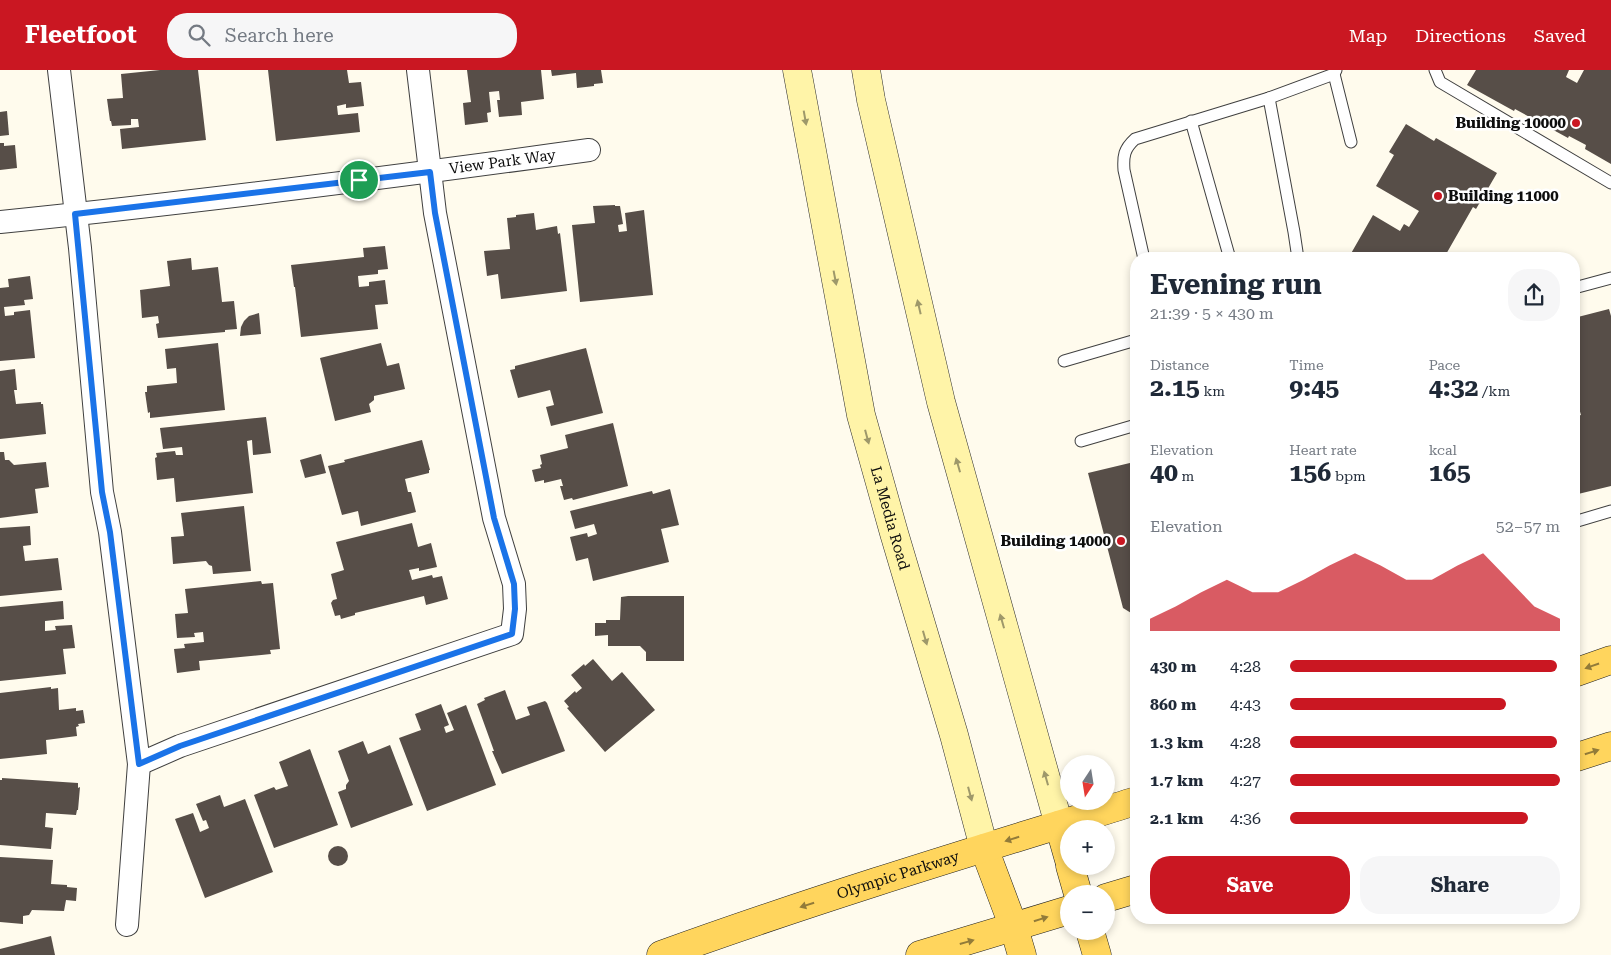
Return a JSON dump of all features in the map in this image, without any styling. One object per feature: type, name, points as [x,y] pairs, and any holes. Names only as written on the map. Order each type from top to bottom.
[{"type":"main road","name":"La Media Road","points":[[797,70],[861,415],[954,735],[984,848],[1022,955]]},
{"type":"main road","points":[[866,70],[871,100],[941,402],[1060,828]]},
{"type":"main road","points":[[1580,671],[1611,660]]},
{"type":"main road","points":[[1580,756],[1611,746]]},
{"type":"main road","name":"Olympic Parkway","points":[[661,955],[727,931],[1130,803]]},
{"type":"main road","points":[[1115,895],[1130,891]]},
{"type":"main road","points":[[920,955],[1060,913]]},
{"type":"main road","points":[[1093,940],[1098,955]]},
{"type":"street","points":[[59,70],[102,492],[110,532],[139,764],[127,925]]},
{"type":"street","points":[[139,764],[180,746],[512,634],[515,609],[514,584],[494,518],[435,213],[418,70]]},
{"type":"street","name":"View Park Way","points":[[0,222],[430,172],[589,150]]},
{"type":"lane","points":[[1436,70],[1440,82],[1611,182]]},
{"type":"lane","points":[[1142,252],[1124,170],[1126,146],[1135,139],[1269,98],[1335,72],[1350,142]]},
{"type":"lane","points":[[1269,98],[1297,252]]},
{"type":"lane","points":[[1191,121],[1228,252]]},
{"type":"lane","points":[[1580,286],[1611,278]]},
{"type":"lane","points":[[1064,361],[1130,342]]},
{"type":"lane","points":[[1081,440],[1130,427]]},
{"type":"lane","points":[[1580,520],[1611,511]]},
{"type":"building","points":[[160,70],[198,70],[206,140],[122,149],[120,129],[139,127],[138,119],[131,119],[131,125],[112,126],[107,99],[123,98],[121,74]]},
{"type":"building","points":[[268,70],[347,70],[349,83],[361,82],[364,106],[346,108],[346,104],[337,106],[338,115],[358,113],[360,132],[276,141]]},
{"type":"building","points":[[467,70],[541,70],[544,99],[521,102],[522,115],[499,117],[497,100],[500,100],[499,91],[489,92],[491,112],[487,113],[488,122],[465,125],[463,103],[471,102]]},
{"type":"building","points":[[551,70],[601,70],[603,83],[577,88],[576,73],[552,76]]},
{"type":"building","name":"Building 10000","points":[[1476,70],[1569,70],[1566,77],[1577,83],[1584,70],[1611,70],[1611,164],[1585,149],[1586,145],[1569,136],[1568,138],[1515,109],[1514,111],[1467,85]]},
{"type":"building","points":[[7,111],[9,135],[0,136],[0,112]]},
{"type":"building","name":"Building 11000","points":[[1406,124],[1434,141],[1436,138],[1497,173],[1476,209],[1473,207],[1447,252],[1352,252],[1373,215],[1400,231],[1404,224],[1409,227],[1419,211],[1376,186],[1394,155],[1389,152]]},
{"type":"building","points":[[0,143],[4,143],[4,146],[15,145],[17,168],[0,170]]},
{"type":"building","points":[[593,206],[620,206],[623,224],[618,225],[619,232],[627,231],[625,213],[644,210],[653,295],[580,302],[572,225],[595,223]]},
{"type":"building","points":[[534,213],[536,230],[557,226],[558,234],[560,233],[567,291],[501,299],[498,274],[487,276],[484,251],[510,249],[507,218]]},
{"type":"building","points":[[385,246],[388,269],[378,270],[378,274],[358,276],[359,287],[369,286],[369,282],[385,280],[388,304],[375,305],[378,329],[301,337],[291,265],[364,257],[363,248]]},
{"type":"building","points":[[191,258],[192,270],[218,267],[222,302],[234,301],[237,329],[225,330],[225,332],[158,338],[156,324],[159,323],[158,316],[142,318],[140,290],[170,286],[167,261]]},
{"type":"building","points":[[30,276],[33,299],[24,300],[25,305],[4,307],[5,316],[14,315],[14,312],[30,310],[35,358],[0,361],[0,288],[9,287],[8,279]]},
{"type":"building","points":[[1609,309],[1611,316],[1611,486],[1580,494],[1581,415],[1580,316]]},
{"type":"building","points":[[259,313],[261,334],[240,336],[244,321],[249,316]]},
{"type":"building","points":[[218,343],[225,410],[150,418],[145,392],[147,392],[147,386],[177,383],[176,368],[167,369],[165,349]]},
{"type":"building","points":[[381,343],[387,366],[399,363],[405,389],[374,396],[374,400],[369,404],[371,412],[335,421],[320,358]]},
{"type":"building","points":[[586,348],[603,413],[551,426],[546,407],[554,405],[550,390],[518,398],[510,370],[515,369],[515,366]]},
{"type":"building","points":[[15,369],[17,390],[14,390],[16,404],[41,402],[43,404],[46,434],[0,439],[0,371]]},
{"type":"building","points":[[266,417],[271,453],[253,455],[252,440],[247,441],[253,493],[176,502],[174,478],[157,480],[156,453],[175,451],[176,455],[183,455],[182,447],[163,449],[160,428]]},
{"type":"building","points":[[613,423],[628,486],[573,500],[572,498],[564,500],[560,486],[563,486],[561,479],[544,483],[544,480],[535,482],[532,470],[541,468],[540,455],[568,448],[565,435]]},
{"type":"building","points":[[422,440],[430,470],[429,473],[405,479],[408,492],[411,492],[416,512],[361,526],[358,511],[342,515],[328,466],[345,462],[344,460]]},
{"type":"building","points":[[0,452],[4,452],[5,460],[9,460],[14,465],[46,462],[49,487],[35,489],[38,513],[0,518]]},
{"type":"building","points":[[321,454],[326,473],[305,478],[300,460]]},
{"type":"building","name":"Building 14000","points":[[1130,463],[1130,612],[1123,608],[1088,473]]},
{"type":"building","points":[[670,489],[679,525],[661,529],[669,562],[593,581],[588,558],[576,561],[570,537],[587,533],[588,537],[597,534],[594,524],[575,529],[570,511],[652,491],[653,494]]},
{"type":"building","points":[[244,506],[251,571],[213,574],[212,566],[206,561],[173,564],[171,537],[184,536],[181,513]]},
{"type":"building","points":[[412,523],[418,547],[431,543],[437,567],[419,571],[419,568],[409,570],[412,580],[432,575],[433,578],[442,576],[448,599],[426,605],[424,596],[355,613],[355,615],[341,619],[340,615],[335,616],[331,603],[337,599],[331,574],[344,570],[336,542]]},
{"type":"building","points":[[30,526],[31,545],[23,546],[25,561],[58,558],[62,590],[0,596],[0,528]]},
{"type":"building","points":[[261,581],[262,584],[273,583],[280,649],[270,650],[271,654],[199,661],[200,670],[177,673],[174,649],[185,648],[184,644],[204,642],[203,632],[194,633],[195,637],[177,638],[175,614],[188,613],[185,589]]},
{"type":"building","points":[[684,596],[684,661],[646,661],[646,652],[640,646],[608,646],[608,635],[595,636],[595,623],[606,623],[606,620],[620,620],[621,597]]},
{"type":"building","points":[[63,601],[64,619],[45,621],[45,631],[56,630],[55,626],[72,625],[75,648],[63,649],[66,674],[0,681],[0,607]]},
{"type":"building","points":[[593,659],[612,681],[622,672],[655,710],[605,752],[567,708],[569,707],[564,701],[575,691],[576,693],[582,688],[571,675]]},
{"type":"building","points":[[51,687],[51,689],[58,688],[59,710],[76,708],[76,711],[83,710],[85,723],[78,724],[79,726],[76,727],[77,736],[46,740],[47,754],[0,759],[0,693]]},
{"type":"building","points":[[505,690],[516,720],[530,715],[527,707],[545,701],[547,703],[565,751],[502,774],[492,751],[494,751],[477,704],[485,700],[484,698]]},
{"type":"building","points":[[441,704],[449,725],[444,727],[446,733],[454,730],[447,713],[466,705],[496,785],[427,811],[399,738],[421,730],[415,714]]},
{"type":"building","points":[[363,741],[368,754],[390,745],[413,805],[351,828],[338,792],[346,789],[349,781],[338,751]]},
{"type":"building","points":[[310,749],[338,825],[274,848],[254,795],[274,787],[276,790],[288,786],[279,762]]},
{"type":"building","points":[[2,778],[78,783],[78,788],[80,787],[76,815],[46,813],[45,827],[53,828],[51,849],[0,845],[0,780]]},
{"type":"building","points":[[220,795],[224,807],[245,799],[273,872],[205,898],[175,819],[193,813],[200,832],[209,828],[206,820],[203,821],[196,804]]},
{"type":"building","points":[[338,846],[345,849],[348,856],[345,863],[338,866],[331,863],[328,856],[331,849]]},
{"type":"building","points":[[0,857],[53,860],[51,884],[77,888],[76,901],[66,900],[64,911],[32,910],[29,915],[23,916],[23,924],[0,922]]},
{"type":"building","points":[[51,936],[55,955],[0,955],[0,949]]},
{"type":"place","name":"Building 10000","points":[[1576,123]]},
{"type":"place","name":"Building 11000","points":[[1438,196]]},
{"type":"place","name":"Building 14000","points":[[1121,541]]},
{"type":"route","points":[[430,172],[435,213],[494,518],[514,584],[515,609],[512,634],[180,746],[139,764],[110,532],[102,492],[80,248],[75,214],[359,180],[430,172]]}]
